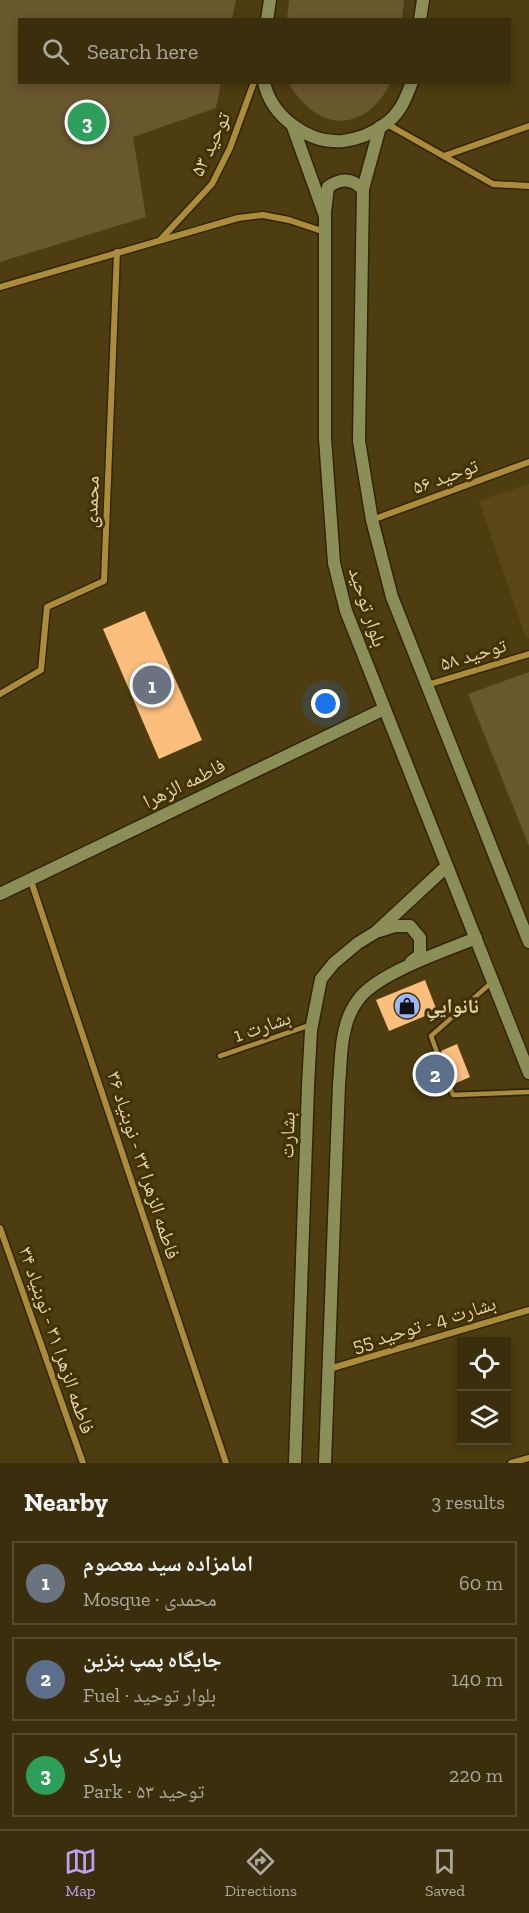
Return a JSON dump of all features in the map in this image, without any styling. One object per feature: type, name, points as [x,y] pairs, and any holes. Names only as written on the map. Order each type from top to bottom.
[{"type":"main road","points":[[267,18],[270,0]]},
{"type":"main road","points":[[420,18],[423,0]]},
{"type":"main road","points":[[265,84],[276,109],[293,127],[316,138],[341,141],[365,136],[383,125],[403,105],[411,84]]},
{"type":"main road","name":"بلوار توحید","points":[[383,125],[363,189],[359,441],[372,520],[392,597],[529,942]]},
{"type":"main road","name":"بلوار توحید","points":[[293,127],[325,216],[326,438],[334,563],[346,611],[529,1073]]},
{"type":"main road","points":[[325,216],[328,187],[335,182],[345,179],[355,182],[363,189]]},
{"type":"main road","name":"فاطمه الزهرا","points":[[0,894],[384,709]]},
{"type":"main road","name":"بشارت","points":[[295,1463],[308,1086],[313,1024],[321,979],[334,963],[358,943],[376,932],[447,866]]},
{"type":"main road","points":[[376,932],[395,926],[410,926],[420,938],[420,955],[403,969]]},
{"type":"main road","points":[[325,1463],[339,1084],[344,1029],[358,998],[367,990],[403,969],[476,938]]},
{"type":"street","name":"توحید ۵۳","points":[[161,240],[212,184],[230,148],[253,84]]},
{"type":"street","points":[[383,125],[493,184],[529,186]]},
{"type":"street","points":[[444,156],[529,126]]},
{"type":"street","points":[[0,287],[238,218],[263,215],[289,220],[325,232]]},
{"type":"street","name":"محمدی","points":[[0,694],[41,670],[47,608],[104,581],[117,252]]},
{"type":"street","name":"توحید ۵۶","points":[[372,520],[529,462]]},
{"type":"street","name":"توحید ۵۸","points":[[427,685],[529,654]]},
{"type":"street","name":"فاطمه الزهرا ۳۳ - نوبنیاد ۳۶","points":[[30,878],[226,1463]]},
{"type":"street","name":"فاطمه الزهرا ۳۱ - نوبنیاد ۳۴","points":[[0,1228],[83,1463]]},
{"type":"street","name":"بشارت 4 - توحید 55","points":[[329,1370],[529,1310]]},
{"type":"street","points":[[511,1463],[529,1458]]},
{"type":"lane","points":[[493,982],[431,1036],[453,1095],[529,1092]]},
{"type":"lane","name":"بشارت 1","points":[[220,1056],[313,1024]]},
{"type":"shaded area","points":[[0,0],[236,0],[232,18],[18,18],[18,84],[221,84],[216,108],[133,137],[146,217],[0,262]]},
{"type":"shaded area","points":[[289,0],[404,0],[402,18],[287,18]]},
{"type":"shaded area","points":[[289,84],[389,84],[377,103],[368,111],[348,120],[336,121],[325,118],[309,108]]},
{"type":"shaded area","points":[[529,484],[529,638],[526,639],[479,501]]},
{"type":"shaded area","points":[[529,672],[529,846],[468,694]]},
{"type":"building","points":[[145,611],[202,740],[159,759],[103,629]]},
{"type":"building","name":"نانواییِ","points":[[425,980],[437,1011],[389,1031],[376,1000]]},
{"type":"building","points":[[457,1044],[470,1077],[454,1084],[441,1051]]},
{"type":"building","points":[[433,1054],[445,1087],[436,1091],[423,1058]]},
{"type":"place","name":"پارک","points":[[87,122]]},
{"type":"place","name":"امامزاده سید معصوم","points":[[152,685]]},
{"type":"place","name":"نانواییِ","points":[[407,1006]]},
{"type":"place","name":"جایگاه پمپ بنزین","points":[[435,1074]]}]
